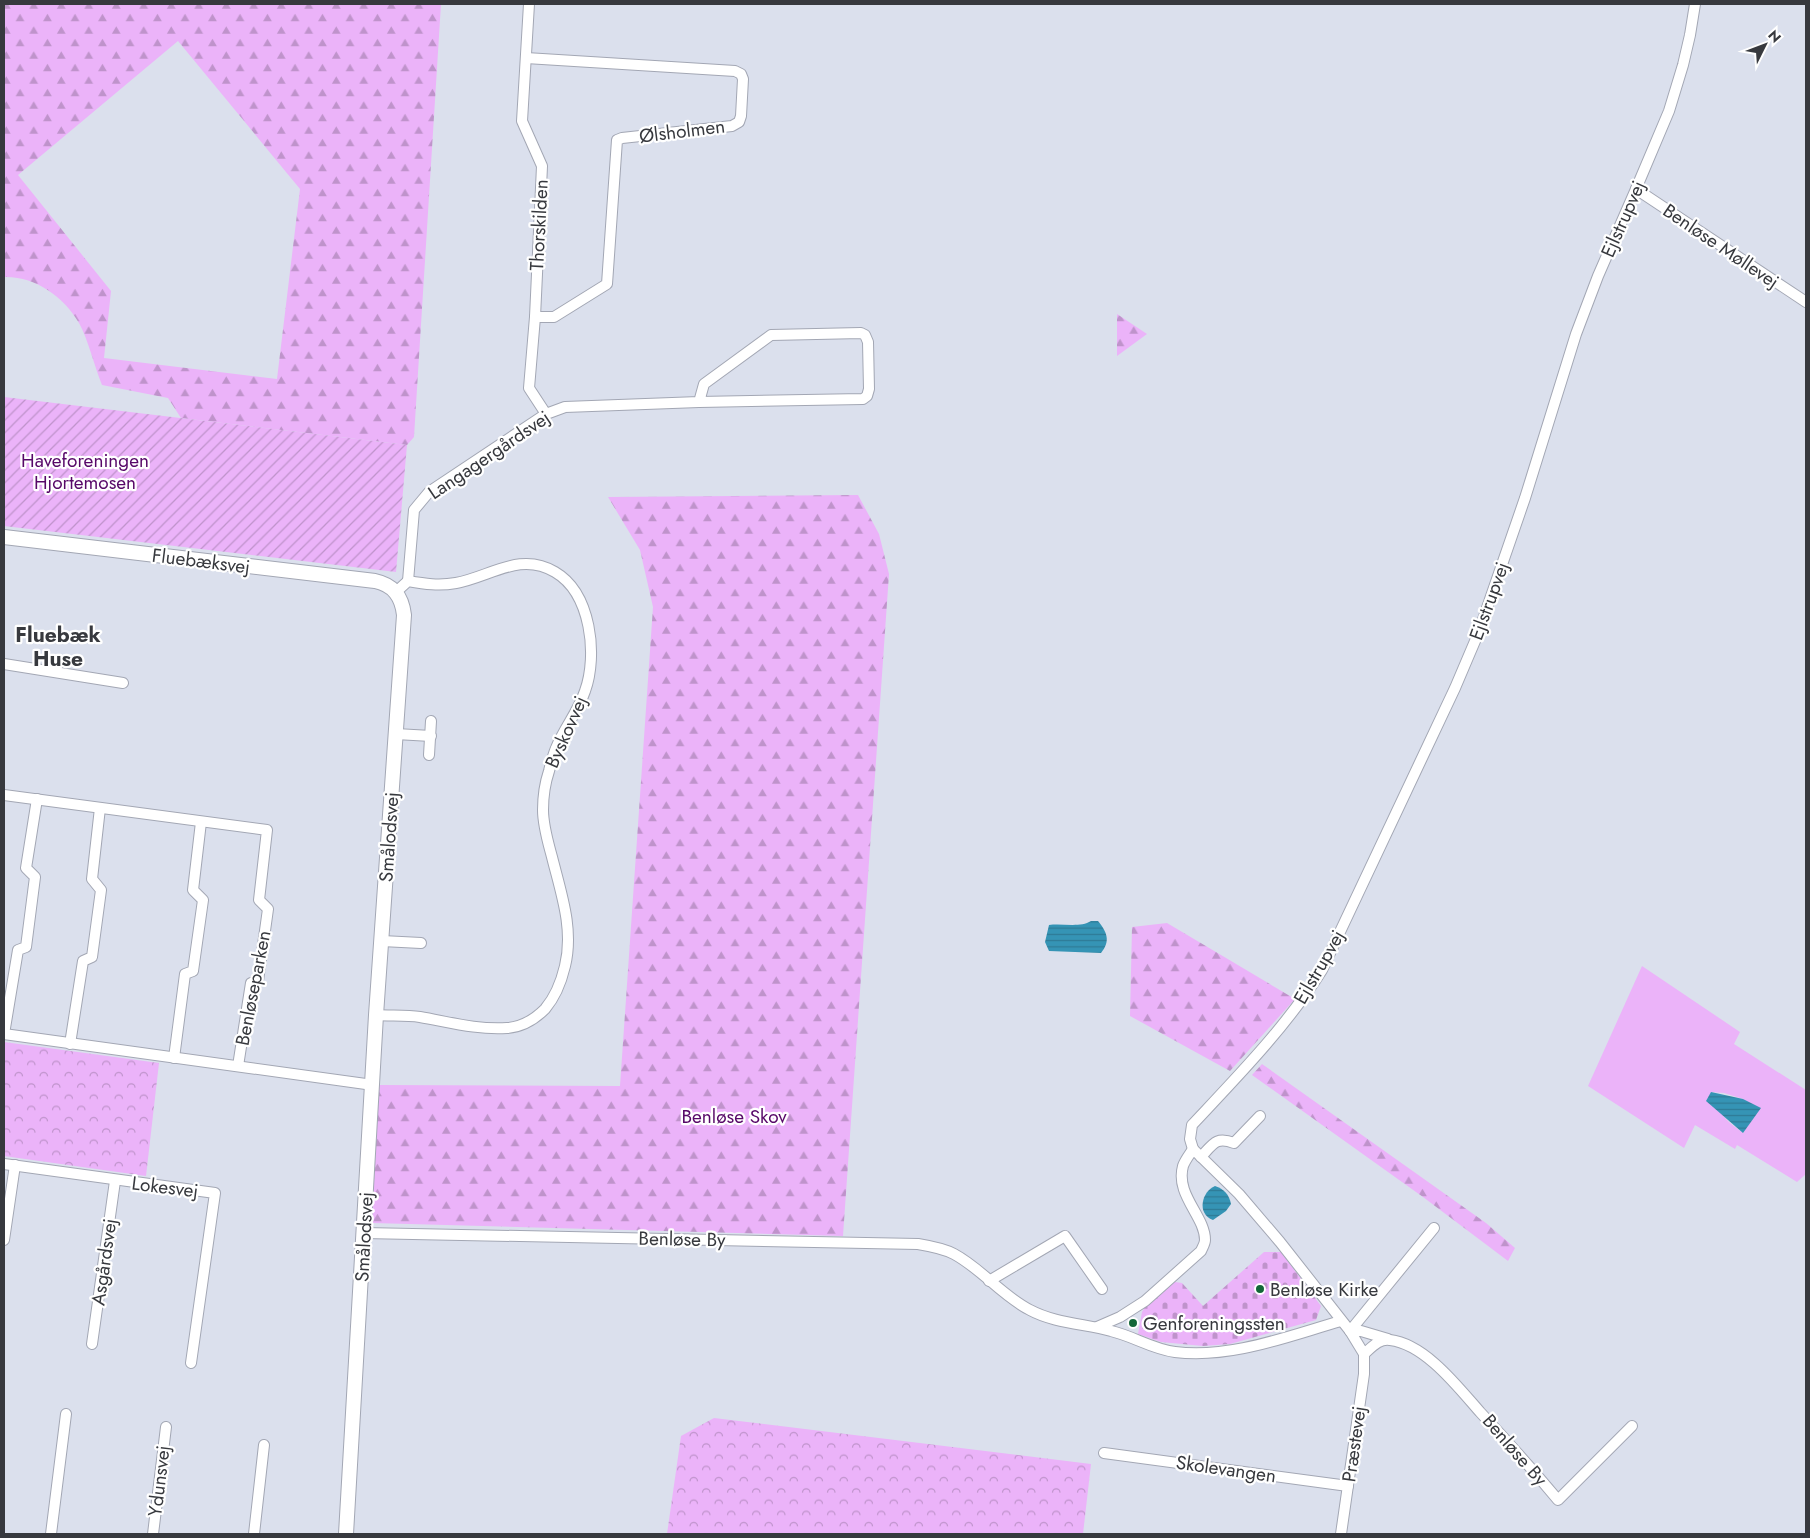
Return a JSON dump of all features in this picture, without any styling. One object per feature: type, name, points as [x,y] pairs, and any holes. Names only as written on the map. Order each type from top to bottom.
[{"type":"street","name":"Thorskilden","points":[[529,4],[522,121],[542,166],[535,317],[529,388],[546,414]]},
{"type":"street","name":"Ejlstrupvej","points":[[1193,1149],[1190,1139],[1192,1125],[1288,1019],[1306,996],[1322,970],[1455,688],[1478,634],[1525,498],[1576,334],[1598,276],[1669,111],[1689,42],[1695,4]]},
{"type":"street","name":"Ølsholmen","points":[[526,58],[734,72],[741,74],[743,79],[741,116],[738,122],[732,126],[617,140],[607,284],[554,318],[535,317]]},
{"type":"street","name":"Benløse Møllevej","points":[[1636,189],[1806,302]]},
{"type":"street","name":"Langagergårdsvej","points":[[408,581],[414,510],[430,492],[546,414],[565,407],[862,399],[867,396],[869,389],[868,342],[866,335],[861,333],[771,335],[704,384],[699,402]]},
{"type":"street","name":"Fluebæksvej","points":[[4,537],[376,581],[384,583],[396,592]]},
{"type":"street","name":"Byskovvej","points":[[376,1015],[418,1017],[470,1027],[509,1028],[527,1022],[539,1014],[553,1000],[562,979],[567,959],[568,935],[566,908],[547,840],[543,811],[546,778],[556,748],[577,711],[586,690],[590,665],[590,640],[586,614],[570,584],[555,572],[541,566],[525,563],[507,565],[458,583],[437,586],[408,581]]},
{"type":"street","points":[[396,592],[408,581]]},
{"type":"street","name":"Smålodsvej","points":[[346,1534],[376,1015],[404,615],[401,599],[396,592]]},
{"type":"street","points":[[4,664],[123,683]]},
{"type":"street","points":[[429,755],[431,721]]},
{"type":"street","points":[[396,734],[431,736]]},
{"type":"street","name":"Benløseparken","points":[[4,795],[267,830],[259,900],[268,909],[258,981],[250,982],[238,1066]]},
{"type":"street","name":"Benløseparken","points":[[37,800],[26,868],[35,877],[26,947],[18,950],[4,1034],[373,1085]]},
{"type":"street","points":[[70,1044],[83,961],[92,957],[100,890],[92,879],[100,808]]},
{"type":"street","points":[[174,1058],[185,974],[193,972],[202,900],[193,890],[201,822]]},
{"type":"street","points":[[382,941],[421,943]]},
{"type":"street","points":[[1201,1157],[1217,1141],[1224,1139],[1234,1143],[1260,1116]]},
{"type":"street","points":[[1097,1327],[1120,1318],[1145,1301],[1201,1251],[1205,1241],[1185,1193],[1182,1180],[1184,1166],[1193,1149],[1239,1194],[1280,1242],[1350,1331],[1364,1354],[1378,1342],[1388,1339]]},
{"type":"street","name":"Lokesvej","points":[[4,1164],[215,1193],[191,1363]]},
{"type":"street","points":[[4,1240],[15,1165]]},
{"type":"street","name":"Asgårdsvej","points":[[92,1344],[116,1180]]},
{"type":"street","points":[[1350,1331],[1434,1228]]},
{"type":"street","name":"Benløse By","points":[[364,1233],[918,1244],[954,1254],[1014,1301],[1032,1311],[1053,1318],[1122,1333],[1154,1348],[1175,1352],[1212,1353],[1237,1350],[1341,1321]]},
{"type":"street","points":[[989,1281],[1066,1236],[1102,1289]]},
{"type":"street","points":[[1120,1318],[1122,1333]]},
{"type":"street","name":"Benløse By","points":[[1350,1331],[1362,1331],[1404,1344],[1419,1352],[1448,1376],[1516,1450],[1558,1500],[1632,1426]]},
{"type":"street","name":"Præstevej","points":[[1341,1534],[1364,1374],[1364,1354]]},
{"type":"street","points":[[51,1534],[66,1414]]},
{"type":"street","name":"Ydunsvej","points":[[152,1534],[166,1427]]},
{"type":"street","points":[[254,1534],[264,1444]]},
{"type":"street","name":"Skolevangen","points":[[1104,1453],[1348,1486]]},
{"type":"green space","points":[[4,4],[441,4],[414,437],[407,445],[181,418],[168,398],[102,385],[79,323],[65,305],[48,290],[37,284],[27,280],[4,277]],"holes":[[[178,41],[300,189],[277,379],[104,358],[111,291],[18,175]]]},
{"type":"green space","points":[[1117,314],[1147,334],[1117,356]]},
{"type":"green space","name":"Haveforeningen Hjortemosen","points":[[4,397],[407,445],[396,572],[4,526]]},
{"type":"green space","name":"Benløse Skov","points":[[858,495],[879,534],[889,574],[843,1236],[372,1223],[379,1085],[620,1086],[653,607],[640,550],[608,497]]},
{"type":"green space","points":[[1167,923],[1295,999],[1230,1071],[1130,1016],[1132,927]]},
{"type":"green space","points":[[1642,966],[1740,1032],[1734,1044],[1806,1090],[1806,1174],[1797,1182],[1737,1145],[1735,1149],[1695,1125],[1684,1148],[1588,1086]],"holes":[[[1711,1092],[1724,1093],[1743,1099],[1744,1133],[1723,1116]]]},
{"type":"green space","points":[[4,1042],[159,1063],[146,1176],[4,1156]]},
{"type":"green space","points":[[1262,1064],[1486,1223],[1515,1248],[1508,1261],[1423,1197],[1252,1075]]},
{"type":"green space","points":[[1264,1252],[1281,1252],[1321,1306],[1316,1320],[1230,1344],[1203,1346],[1161,1342],[1138,1334],[1142,1312],[1145,1307],[1175,1282],[1182,1283],[1203,1306]]},
{"type":"green space","points":[[714,1418],[1091,1464],[1083,1534],[667,1534],[681,1436]]},
{"type":"water","points":[[1098,921],[1106,933],[1107,941],[1101,953],[1049,951],[1045,942],[1049,925],[1076,925]]},
{"type":"water","points":[[1711,1092],[1743,1099],[1761,1108],[1743,1133],[1706,1101]]},
{"type":"water","points":[[1215,1186],[1226,1192],[1231,1204],[1226,1211],[1213,1220],[1204,1213],[1203,1203],[1204,1197]]},
{"type":"place","name":"Benløse Kirke","points":[[1260,1289]]},
{"type":"place","name":"Genforeningssten","points":[[1133,1323]]},
{"type":"district","name":"Fluebæk Huse","points":[[58,647]]}]
